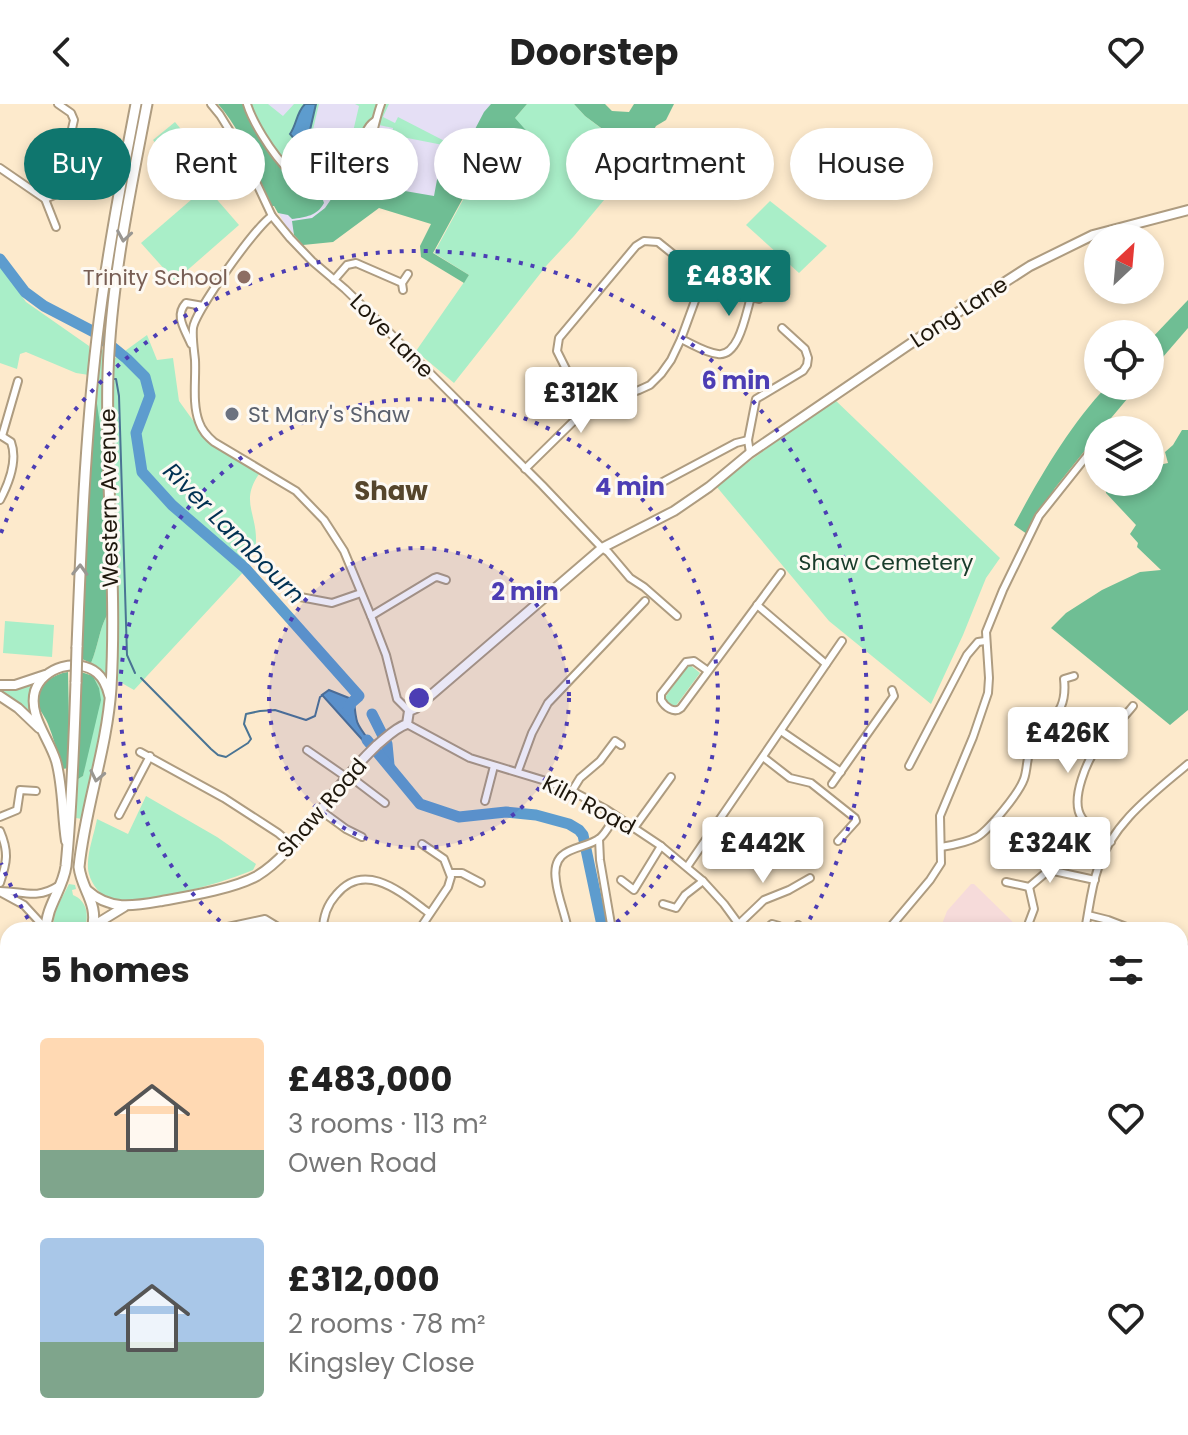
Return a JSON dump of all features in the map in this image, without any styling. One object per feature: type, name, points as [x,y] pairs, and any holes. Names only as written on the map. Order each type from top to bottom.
[{"type":"highway","name":"Western Avenue","points":[[47,922],[64,874],[71,816],[83,501],[96,348],[136,104]]},
{"type":"highway","name":"Western Avenue","points":[[93,922],[93,906],[81,878],[80,862],[110,699],[109,352],[121,251],[147,104]]},
{"type":"main road","name":"Long Lane","points":[[409,711],[602,548],[674,511],[750,453],[932,329],[1030,266],[1093,235],[1188,210]]},
{"type":"main road","points":[[0,685],[15,685],[71,666],[89,668],[100,676],[110,699]]},
{"type":"main road","points":[[45,675],[36,688],[35,711],[57,767],[67,846]]},
{"type":"main road","points":[[0,696],[42,731]]},
{"type":"main road","points":[[407,724],[409,711]]},
{"type":"main road","name":"Shaw Road","points":[[102,922],[125,907],[190,896],[250,879],[273,865],[347,776],[390,734],[407,724]]},
{"type":"main road","points":[[87,890],[106,903],[125,907]]},
{"type":"street","points":[[58,104],[71,113],[72,128]]},
{"type":"street","name":"Love Lane","points":[[211,104],[239,146],[272,216],[312,261],[525,469],[630,578],[677,616]]},
{"type":"street","points":[[247,104],[258,128],[282,164],[301,182],[318,192],[334,194],[350,187],[362,172],[381,104]]},
{"type":"street","points":[[0,168],[24,185]]},
{"type":"street","points":[[45,200],[56,227]]},
{"type":"street","points":[[272,216],[262,224],[203,306],[193,328],[197,412],[204,432],[224,450],[296,491],[324,520],[344,551],[371,616],[386,655],[397,699],[409,711]]},
{"type":"street","points":[[525,469],[586,409],[650,385],[667,367],[699,294],[699,281],[694,271],[658,242],[644,241],[636,246],[559,338],[559,357],[586,409]]},
{"type":"street","points":[[334,280],[347,265],[356,263],[402,286],[408,274]]},
{"type":"street","points":[[699,281],[717,276]]},
{"type":"street","points":[[681,339],[719,355],[726,354],[736,344],[751,297],[759,299]]},
{"type":"street","points":[[194,351],[179,315],[186,303],[203,306]]},
{"type":"street","points":[[750,453],[748,440],[756,399],[805,368],[808,362],[803,346],[782,328]]},
{"type":"street","points":[[796,340],[802,332]]},
{"type":"street","points":[[0,500],[14,458],[11,442],[1,436],[18,381]]},
{"type":"street","points":[[644,492],[736,443],[748,440]]},
{"type":"street","points":[[895,922],[941,863],[940,816],[988,693],[986,632],[1003,590],[1039,516],[1084,460]]},
{"type":"street","points":[[708,671],[694,661],[686,662],[661,694],[662,703],[679,710],[781,573]]},
{"type":"street","points":[[371,616],[434,578],[446,580]]},
{"type":"street","points":[[295,596],[332,603],[361,593]]},
{"type":"street","points":[[518,771],[532,733],[548,703],[645,601]]},
{"type":"street","points":[[757,605],[826,664]]},
{"type":"street","points":[[687,867],[842,641]]},
{"type":"street","points":[[909,766],[967,655],[978,642],[985,641]]},
{"type":"street","points":[[941,847],[980,835],[1011,799],[1024,780],[1032,744],[1061,707],[1064,679],[1074,676]]},
{"type":"street","points":[[832,784],[896,694]]},
{"type":"street","points":[[1111,842],[1082,819],[1077,800],[1092,754],[1133,706]]},
{"type":"street","name":"Kiln Road","points":[[407,724],[470,758],[518,771],[572,791],[607,810],[687,867],[718,896],[737,922]]},
{"type":"street","points":[[781,731],[841,772]]},
{"type":"street","points":[[572,791],[580,778],[603,764],[615,741],[621,745]]},
{"type":"street","points":[[307,750],[385,803]]},
{"type":"street","points":[[140,752],[224,798],[292,845]]},
{"type":"street","points":[[119,815],[150,756]]},
{"type":"street","points":[[763,757],[790,778],[811,783],[855,818],[856,821],[838,841]]},
{"type":"street","points":[[1087,922],[1098,868],[1111,842],[1136,809],[1188,764]]},
{"type":"street","points":[[485,801],[494,766]]},
{"type":"street","points":[[634,828],[671,777]]},
{"type":"street","points":[[0,817],[17,810],[20,790],[36,791]]},
{"type":"street","points":[[320,810],[362,837]]},
{"type":"street","points":[[566,922],[555,871],[563,855],[597,840],[615,817]]},
{"type":"street","points":[[0,831],[6,846],[6,862],[0,883]]},
{"type":"street","points":[[597,840],[611,922]]},
{"type":"street","points":[[422,844],[442,857],[450,873],[450,883],[424,922]]},
{"type":"street","points":[[621,880],[634,890],[661,846]]},
{"type":"street","points":[[1033,846],[1046,861],[1049,870]]},
{"type":"street","points":[[1049,870],[1095,880]]},
{"type":"street","points":[[1029,887],[1049,870]]},
{"type":"street","points":[[450,873],[474,876],[481,883]]},
{"type":"street","points":[[745,922],[764,900],[810,878]]},
{"type":"street","points":[[324,922],[333,898],[344,886],[366,879],[390,885],[429,913]]},
{"type":"street","points":[[663,904],[676,908],[685,895],[703,881]]},
{"type":"street","points":[[1006,882],[1029,887]]},
{"type":"street","points":[[0,891],[37,895],[61,884]]},
{"type":"street","points":[[1029,887],[1034,909],[1029,922]]},
{"type":"street","points":[[0,891],[24,905],[39,922]]},
{"type":"street","points":[[1088,915],[1113,922]]},
{"type":"shaded area","points":[[223,104],[510,104],[494,128],[434,128],[434,200],[447,200],[444,204],[378,206],[302,242],[286,226],[265,182],[265,128],[238,128]]},
{"type":"shaded area","points":[[974,884],[1013,922],[943,922],[947,911]]},
{"type":"green space","points":[[218,104],[246,104],[260,128],[235,128]]},
{"type":"green space","points":[[247,104],[268,104],[283,116],[294,104],[319,104],[313,128],[281,128],[281,160],[265,137],[265,128],[260,128]]},
{"type":"green space","points":[[355,104],[389,104],[383,117],[395,123],[398,117],[434,136],[434,143],[418,140],[418,128],[379,125],[378,128],[354,128],[359,106]]},
{"type":"green space","points":[[491,104],[527,104],[515,118],[524,128],[476,128]]},
{"type":"green space","points":[[527,104],[574,104],[601,128],[566,128],[566,200],[604,200],[547,265],[454,383],[416,351],[469,275],[434,253],[463,200],[550,200],[550,128],[511,128]]},
{"type":"green space","points":[[574,104],[605,104],[612,111],[629,112],[634,104],[674,104],[666,120],[655,128],[601,128]]},
{"type":"green space","points":[[265,137],[281,165],[281,200],[323,200],[324,203],[314,213],[292,219],[271,206],[265,192]]},
{"type":"green space","points":[[418,193],[434,196],[434,200],[462,200],[433,253],[469,275],[464,283],[421,257],[420,246],[431,224],[379,208],[333,242],[303,245],[294,235],[292,221],[312,218],[331,200],[418,200]]},
{"type":"green space","points":[[191,200],[217,200],[239,225],[175,281],[141,243]]},
{"type":"green space","points":[[770,201],[827,246],[799,273],[746,225]]},
{"type":"green space","points":[[0,266],[26,302],[89,346],[89,375],[76,373],[26,352],[20,354],[17,369],[0,363]]},
{"type":"green space","points":[[1188,300],[1188,328],[1164,356],[1164,325]]},
{"type":"green space","points":[[147,335],[157,360],[173,358],[179,401],[210,444],[259,474],[253,483],[250,500],[256,542],[249,566],[134,690],[113,678],[110,390],[114,359]]},
{"type":"green space","points":[[100,349],[105,350],[102,451],[94,402]]},
{"type":"green space","points":[[96,397],[102,438],[107,615],[91,663],[82,659],[81,613],[88,468]]},
{"type":"green space","name":"Shaw Cemetery","points":[[834,399],[1000,558],[986,578],[931,704],[829,621],[716,486]]},
{"type":"green space","points":[[1126,400],[1113,416],[1084,416],[1084,452],[1055,488],[1027,534],[1014,525],[1045,471],[1093,401]]},
{"type":"green space","points":[[1182,430],[1188,430],[1188,710],[1170,725],[1051,628],[1066,613],[1102,590],[1140,572],[1161,570],[1137,547],[1138,543],[1130,534],[1136,525],[1109,496],[1164,496],[1164,464],[1168,463],[1165,452]]},
{"type":"green space","points":[[107,615],[108,680],[100,668],[91,663]]},
{"type":"green space","points":[[5,621],[54,625],[52,657],[3,653]]},
{"type":"green space","points":[[689,664],[700,673],[675,707],[664,699]]},
{"type":"green space","points":[[68,672],[70,768],[62,769],[38,700],[45,683]]},
{"type":"green space","points":[[81,672],[93,676],[101,700],[83,776],[78,779]]},
{"type":"green space","points":[[93,676],[103,691],[103,717],[82,819],[76,818],[78,779],[83,776],[99,688]]},
{"type":"green space","points":[[35,683],[30,699],[31,713],[0,691],[16,689]]},
{"type":"green space","points":[[146,796],[217,837],[256,864],[253,870],[162,897],[126,901],[105,896],[92,882],[88,867],[97,819],[128,834]]},
{"type":"green space","points":[[69,884],[75,885],[73,895],[86,908],[86,922],[54,922]]},
{"type":"water","points":[[305,104],[316,104],[310,128],[293,128]]},
{"type":"water","points":[[329,690],[354,700],[358,723],[371,743],[367,745],[322,695]]},
{"type":"waterway","name":"River Lambourn","points":[[0,259],[25,292],[44,306],[94,332],[145,377],[150,396],[136,433],[142,472],[172,505],[245,568],[359,696],[348,710]]},
{"type":"waterway","points":[[114,379],[119,396],[127,655],[135,673]]},
{"type":"waterway","points":[[141,678],[211,749],[226,757],[251,739],[244,724],[246,714],[275,710],[306,720],[315,716],[323,695]]},
{"type":"waterway","name":"River Lambourn","points":[[372,714],[387,744],[389,765]]},
{"type":"waterway","name":"River Lambourn","points":[[367,740],[420,804],[459,817],[506,812],[536,815],[579,830],[583,835],[601,922]]},
{"type":"place","name":"Trinity School","points":[[244,277]]},
{"type":"place","name":"St Mary's Shaw","points":[[232,414]]},
{"type":"district","name":"Shaw","points":[[391,491]]}]
